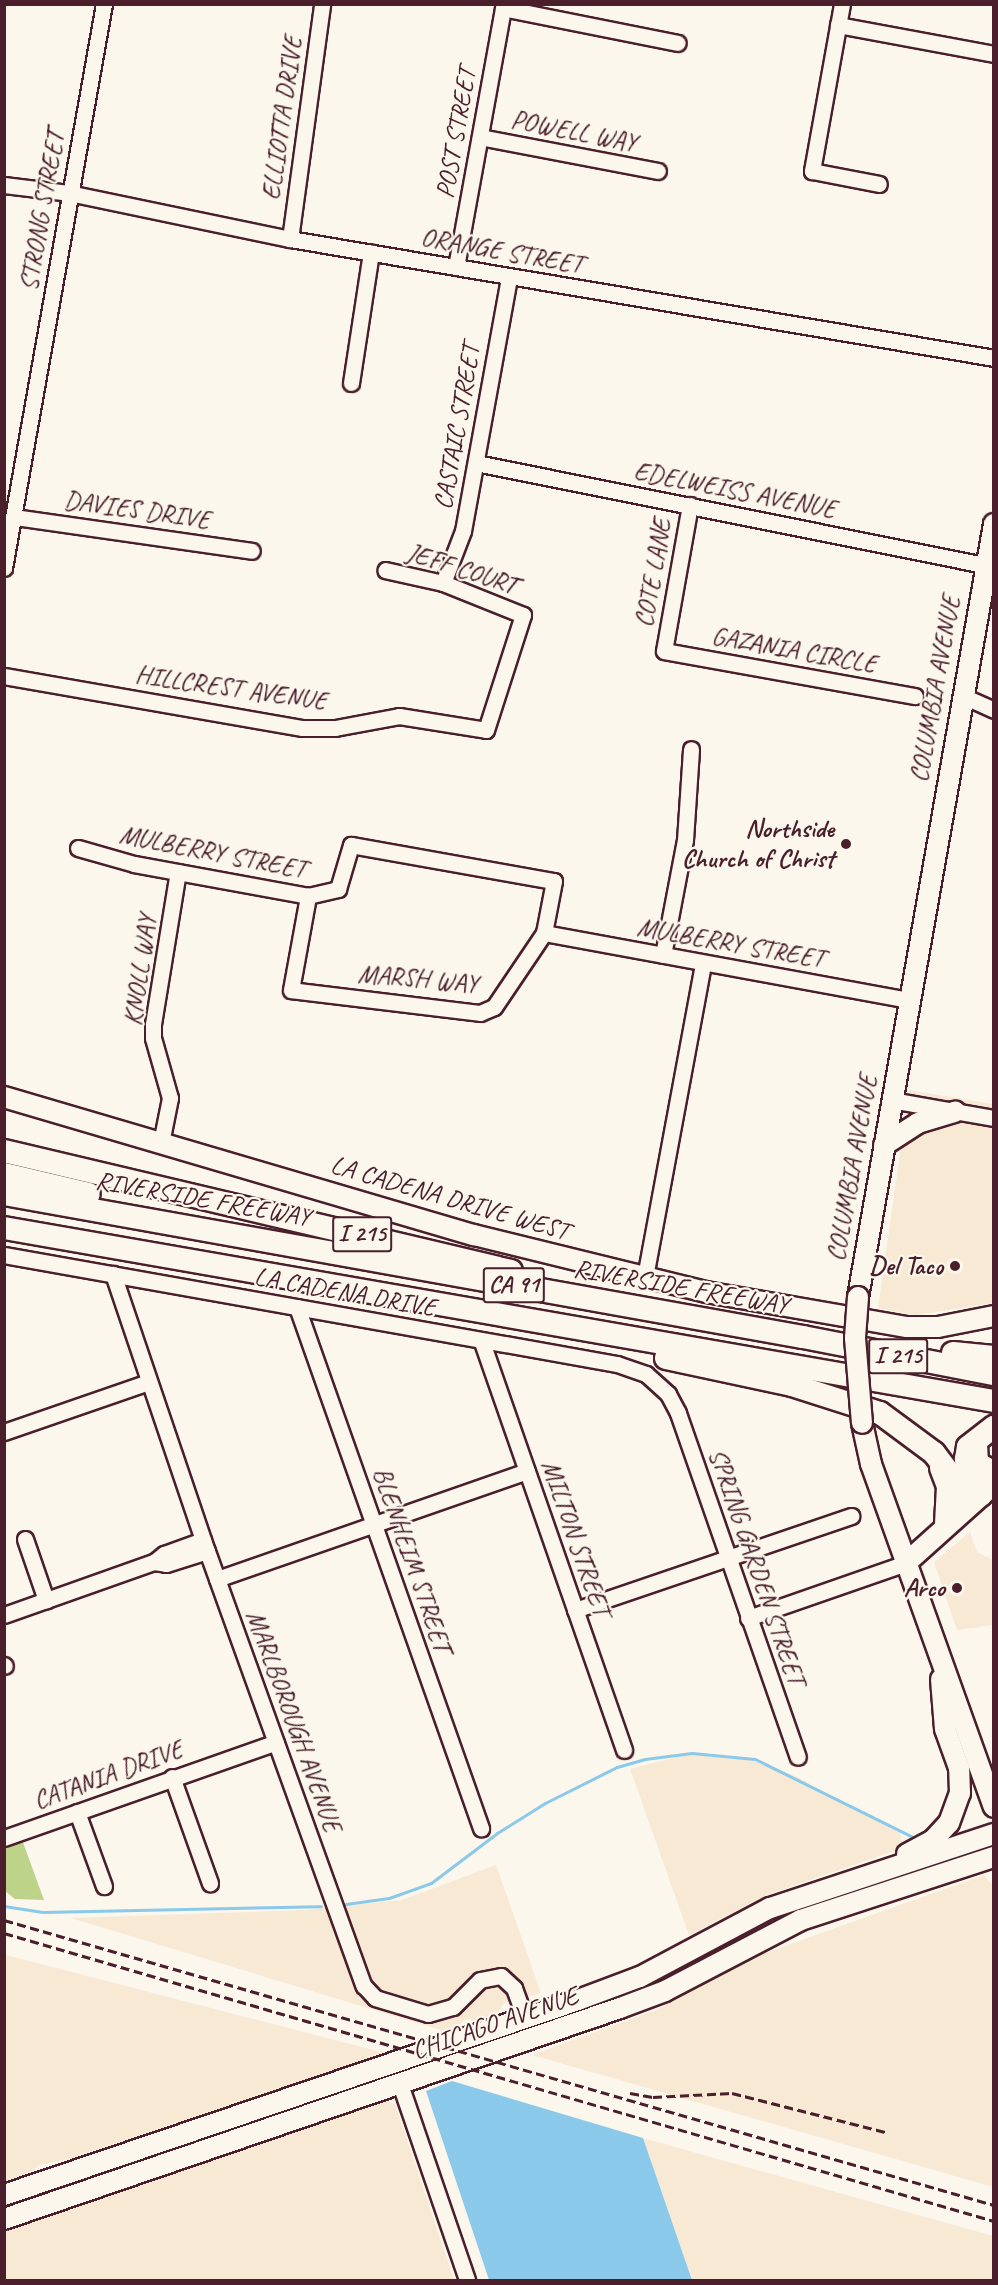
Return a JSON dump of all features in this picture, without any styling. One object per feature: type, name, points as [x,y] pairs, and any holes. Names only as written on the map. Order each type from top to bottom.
[{"type":"highway","name":"I 215","points":[[4,1151],[327,1226],[718,1324]]},
{"type":"highway","points":[[4,1174],[309,1247]]},
{"type":"highway","name":"RIVERSIDE FREEWAY","points":[[4,1194],[309,1247],[993,1374]]},
{"type":"highway","name":"I 215","points":[[4,1228],[993,1401]]},
{"type":"highway","points":[[568,1326],[629,1350],[792,1385],[880,1413],[914,1434],[982,1494]]},
{"type":"highway","points":[[803,1337],[834,1334],[993,1358]]},
{"type":"highway","points":[[982,1494],[966,1459],[968,1447],[988,1430]]},
{"type":"highway","points":[[988,1430],[976,1444],[977,1463],[993,1473]]},
{"type":"highway","points":[[934,1453],[948,1486],[946,1525]]},
{"type":"main road","name":"COLUMBIA AVENUE","points":[[993,524],[891,1100],[858,1297],[855,1338],[862,1423],[871,1464],[993,1807]]},
{"type":"main road","name":"LA CADENA DRIVE WEST","points":[[4,1097],[474,1235],[645,1277],[907,1327],[938,1327],[993,1316]]},
{"type":"main road","points":[[884,1145],[918,1123],[955,1112]]},
{"type":"main road","points":[[906,1563],[982,1494]]},
{"type":"main road","points":[[853,1880],[933,1840],[950,1823],[955,1810],[959,1768],[945,1729],[941,1661]]},
{"type":"main road","name":"CHICAGO AVENUE","points":[[4,2195],[640,1977],[770,1908],[993,1834]]},
{"type":"main road","name":"CHICAGO AVENUE","points":[[4,2219],[533,2039],[665,1991],[801,1920],[993,1857]]},
{"type":"main road","points":[[525,2018],[533,2039]]},
{"type":"main road","points":[[306,2093],[341,2092],[392,2077],[400,2084]]},
{"type":"street","name":"STRONG STREET","points":[[4,568],[104,4]]},
{"type":"street","name":"ELLIOTTA DRIVE","points":[[290,239],[322,4]]},
{"type":"street","points":[[842,4],[812,171],[879,184]]},
{"type":"street","name":"POST STREET","points":[[456,267],[503,8],[678,43]]},
{"type":"street","points":[[838,25],[993,54]]},
{"type":"street","name":"POWELL WAY","points":[[480,137],[658,171]]},
{"type":"street","name":"ORANGE STREET","points":[[4,185],[69,193],[290,239],[993,358]]},
{"type":"street","points":[[351,383],[371,253]]},
{"type":"street","name":"CASTAIC STREET","points":[[442,582],[463,531],[509,277]]},
{"type":"street","name":"EDELWEISS AVENUE","points":[[476,463],[984,565]]},
{"type":"street","name":"COTE LANE","points":[[664,651],[690,505]]},
{"type":"street","name":"DAVIES DRIVE","points":[[14,517],[252,552]]},
{"type":"street","name":"JEFF COURT","points":[[386,570],[442,582],[523,615],[486,730]]},
{"type":"street","name":"GAZANIA CIRCLE","points":[[664,651],[915,696]]},
{"type":"street","name":"HILLCREST AVENUE","points":[[4,676],[303,728],[335,728],[399,716],[486,730]]},
{"type":"street","points":[[963,696],[993,710]]},
{"type":"street","points":[[663,955],[686,840],[691,749]]},
{"type":"street","name":"MULBERRY STREET","points":[[78,848],[178,872],[308,896],[338,889],[351,845],[554,881]]},
{"type":"street","name":"KNOLL WAY","points":[[161,1143],[170,1098],[153,1038],[153,1024],[178,872]]},
{"type":"street","name":"MARSH WAY","points":[[308,896],[291,990],[480,1013],[494,1007],[544,933],[554,881]]},
{"type":"street","name":"MULBERRY STREET","points":[[544,933],[909,1000]]},
{"type":"street","points":[[645,1277],[704,964]]},
{"type":"street","points":[[891,1100],[993,1118]]},
{"type":"street","name":"LA CADENA DRIVE","points":[[4,1255],[634,1369],[668,1394]]},
{"type":"street","name":"MARLBOROUGH AVENUE","points":[[113,1274],[217,1579],[368,1991],[375,1998],[428,2014],[442,2012],[480,1980],[501,1976],[514,1988],[525,2018]]},
{"type":"street","name":"BLENHEIM STREET","points":[[297,1307],[481,1828]]},
{"type":"street","name":"MILTON STREET","points":[[482,1342],[624,1750]]},
{"type":"street","points":[[4,1432],[148,1382]]},
{"type":"street","name":"SPRING GARDEN STREET","points":[[668,1394],[798,1757]]},
{"type":"street","points":[[217,1579],[527,1471]]},
{"type":"street","points":[[575,1610],[851,1516]]},
{"type":"street","points":[[25,1539],[46,1600]]},
{"type":"street","points":[[4,1615],[154,1562],[166,1564],[205,1545]]},
{"type":"street","points":[[748,1618],[906,1563]]},
{"type":"street","name":"CATANIA DRIVE","points":[[4,1838],[274,1737]]},
{"type":"street","points":[[172,1777],[210,1883]]},
{"type":"street","points":[[77,1812],[104,1886]]},
{"type":"street","points":[[400,2084],[467,2280]]},
{"type":"shaded area","points":[[909,1090],[993,1104],[993,1303],[916,1315],[878,1308]]},
{"type":"shaded area","points":[[970,1532],[977,1552],[993,1560],[993,1625],[957,1630],[934,1562]]},
{"type":"shaded area","points":[[692,1753],[755,1759],[797,1777],[900,1833],[903,1848],[767,1895],[689,1935],[630,1769]]},
{"type":"shaded area","points":[[496,1865],[541,1993],[504,2003],[498,2013],[478,2021],[465,2019],[457,2027],[444,2031],[71,1918],[305,1910],[402,1900]]},
{"type":"shaded area","points":[[984,1875],[994,1887],[993,2187],[532,2055],[656,2010],[760,1955]]},
{"type":"shaded area","points":[[4,1954],[385,2053],[69,2159],[39,2165],[33,2171],[5,2181]]},
{"type":"shaded area","points":[[384,2101],[395,2104],[454,2280],[5,2280],[5,2231]]},
{"type":"shaded area","points":[[643,2138],[993,2236],[993,2280],[692,2280]]},
{"type":"green space","points":[[21,1837],[44,1900],[15,1899],[5,1891],[4,1843]]},
{"type":"water","points":[[452,2081],[643,2138],[692,2280],[489,2280],[426,2091]]},
{"type":"waterway","points":[[346,1904],[389,1898],[431,1883],[497,1833],[545,1803],[617,1767],[645,1759],[692,1753],[755,1759],[911,1836]]},
{"type":"waterway","points":[[4,1906],[43,1912],[321,1906]]},
{"type":"railway","points":[[4,1920],[994,2205]]},
{"type":"railway","points":[[4,1933],[994,2221]]},
{"type":"railway","points":[[630,2093],[653,2097],[732,2093],[885,2132]]},
{"type":"place","name":"Northside Church of Christ","points":[[846,844]]},
{"type":"place","name":"Del Taco","points":[[955,1266]]},
{"type":"place","name":"Arco","points":[[957,1588]]}]
